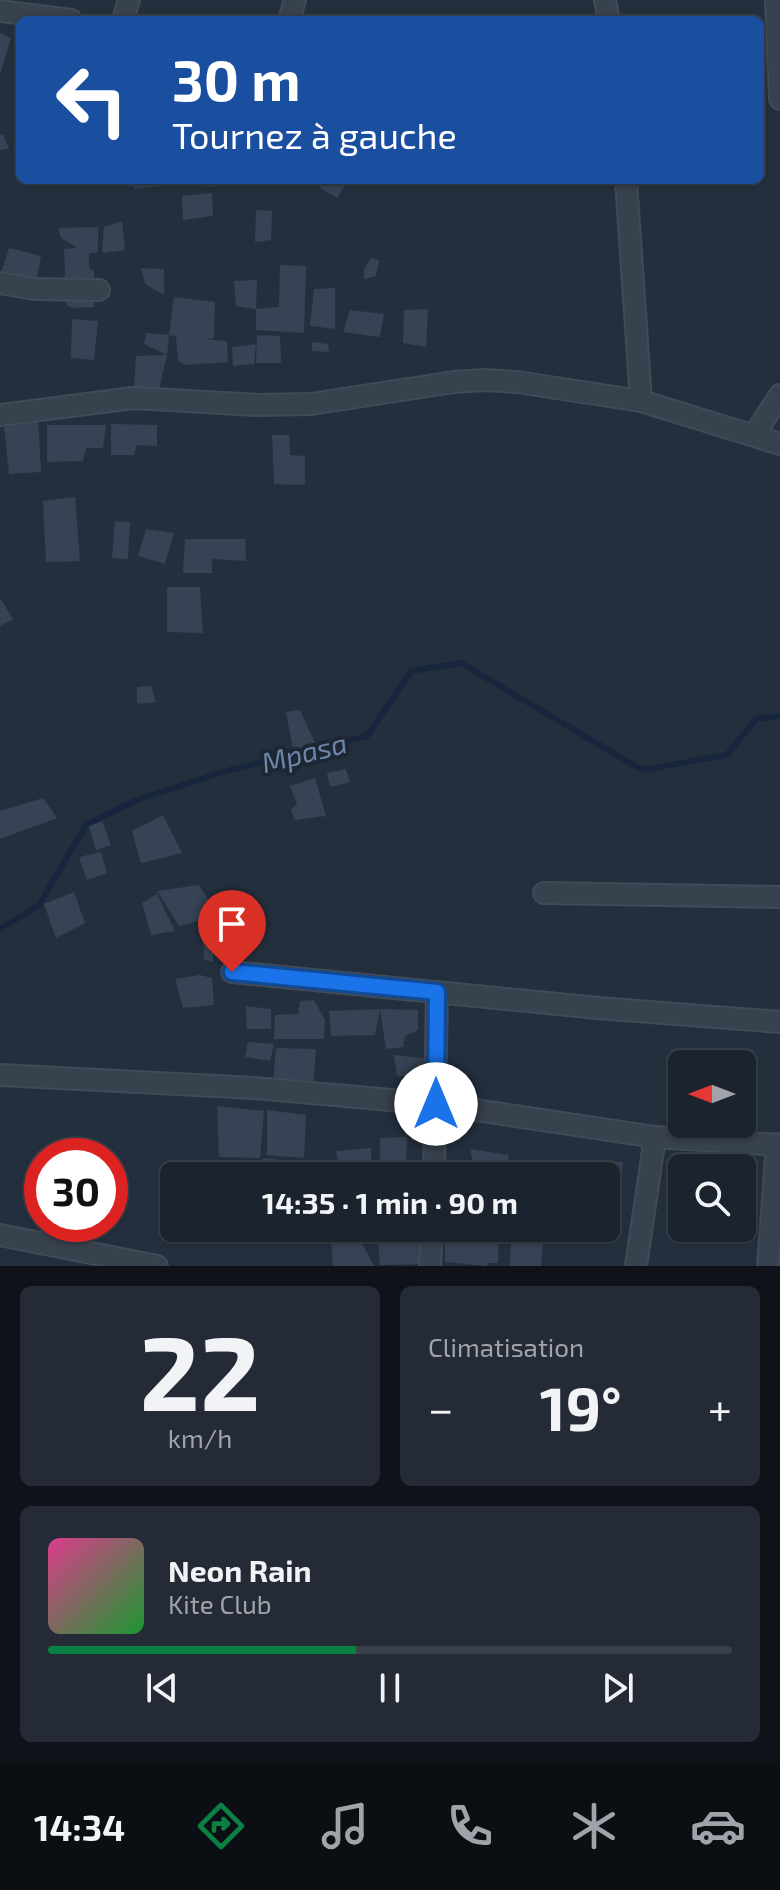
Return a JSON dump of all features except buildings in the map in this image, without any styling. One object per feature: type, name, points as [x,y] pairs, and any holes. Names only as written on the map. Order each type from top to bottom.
[{"type":"street","points":[[776,0],[780,99]]},
{"type":"street","points":[[0,11],[39,16]]},
{"type":"street","points":[[626,184],[641,401]]},
{"type":"street","points":[[0,283],[35,289],[99,290]]},
{"type":"street","points":[[0,415],[133,398],[258,405],[311,404],[485,380],[641,401],[780,444]]},
{"type":"street","points":[[754,435],[780,395]]},
{"type":"street","points":[[544,893],[780,897]]},
{"type":"street","points":[[232,972],[598,1008],[780,1022]]},
{"type":"street","points":[[434,1162],[437,992]]},
{"type":"street","points":[[0,1075],[255,1088],[436,1104],[655,1137],[778,1144],[768,1266]]},
{"type":"street","points":[[636,1266],[655,1137]]},
{"type":"street","points":[[0,1235],[157,1266]]},
{"type":"street","points":[[430,1266],[431,1242]]},
{"type":"waterway","name":"Mpasa","points":[[0,929],[39,905],[86,825],[139,799],[230,770],[367,736],[411,671],[461,663],[642,770],[727,755],[756,719],[780,716]]},
{"type":"route","points":[[232,972],[437,992],[436,1104]]}]
